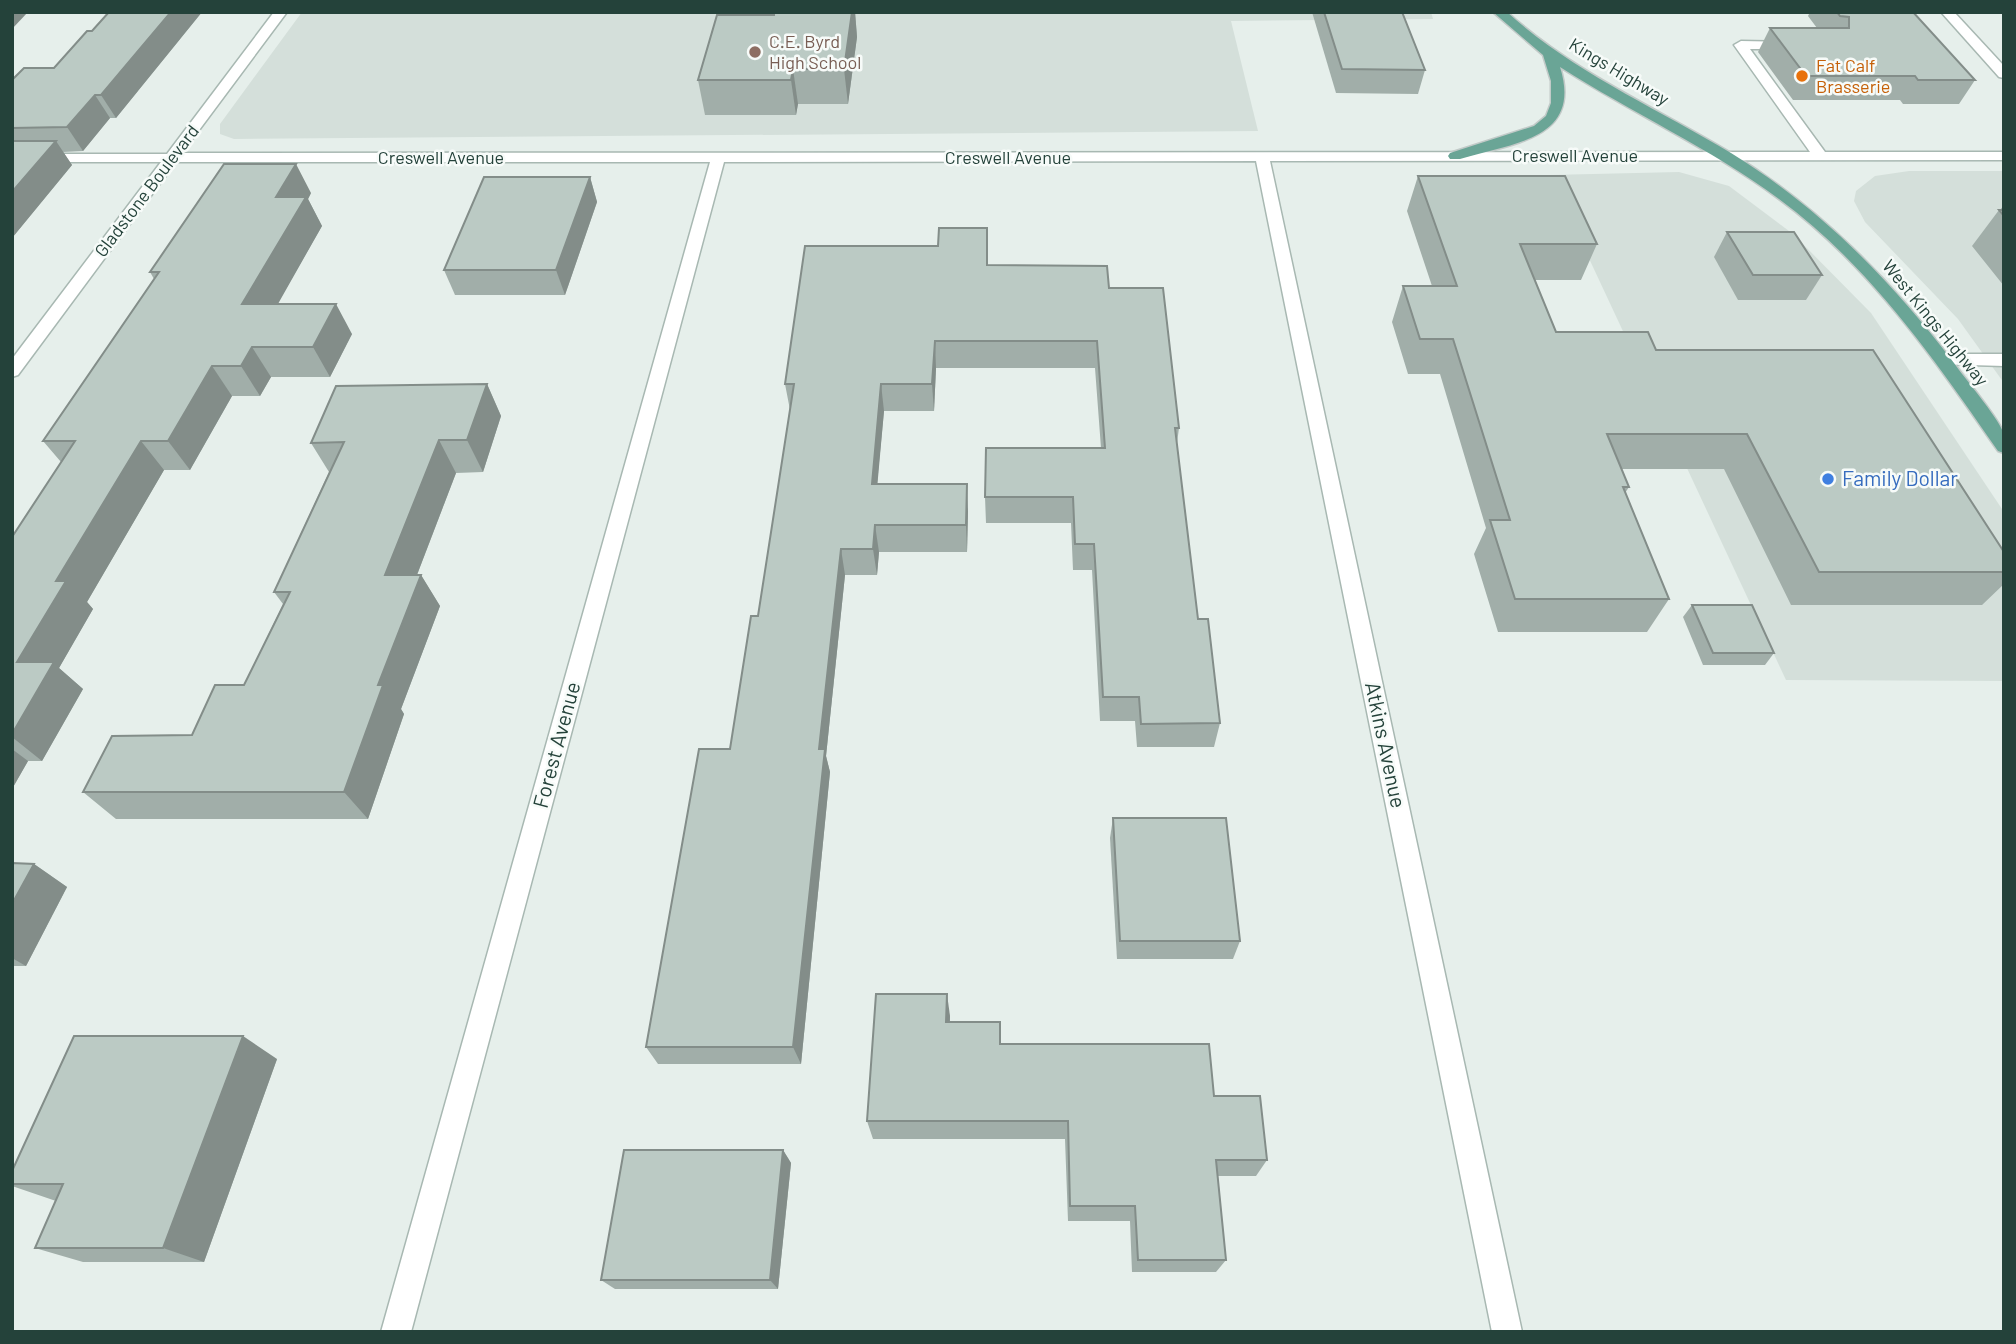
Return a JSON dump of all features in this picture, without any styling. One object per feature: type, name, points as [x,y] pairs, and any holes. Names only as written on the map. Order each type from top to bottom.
[{"type":"main road","name":"Kings Highway","points":[[1499,12],[1549,52],[1600,85],[1726,156]]},
{"type":"main road","points":[[1455,156],[1542,128],[1554,118],[1560,95],[1556,70],[1549,52]]},
{"type":"main road","name":"West Kings Highway","points":[[1726,156],[1800,207],[1863,265],[1916,325],[2004,447]]},
{"type":"street","name":"Gladstone Boulevard","points":[[12,370],[281,12]]},
{"type":"street","points":[[1947,12],[2004,74]]},
{"type":"street","points":[[1804,46],[1741,45],[1821,157]]},
{"type":"street","name":"Creswell Avenue","points":[[12,158],[2004,156]]},
{"type":"street","name":"Atkins Avenue","points":[[1262,157],[1507,1332]]},
{"type":"street","name":"Forest Avenue","points":[[396,1332],[718,158]]},
{"type":"street","points":[[1943,360],[2004,360]]},
{"type":"shaded area","name":"C.E. Byrd High School","points":[[302,12],[1431,12],[1433,19],[1231,21],[1258,131],[234,139],[220,134],[220,124]]},
{"type":"shaded area","points":[[1909,171],[2004,171],[2004,383],[1958,319],[1865,222],[1854,201],[1856,191],[1875,176]]},
{"type":"shaded area","points":[[1679,172],[1729,186],[1793,234],[1871,313],[2004,512],[2004,681],[1786,680],[1550,175]]},
{"type":"building","points":[[109,12],[171,12],[101,95],[95,95],[67,127],[12,128],[12,80],[24,68],[54,68],[87,31],[92,31]]},
{"type":"building","points":[[774,12],[852,12],[844,69],[793,69],[791,80],[698,80],[717,15],[774,15]]},
{"type":"building","points":[[1324,12],[1402,12],[1425,70],[1342,69]]},
{"type":"building","points":[[1837,12],[1913,12],[1975,80],[1918,80],[1915,76],[1806,76],[1770,28],[1849,28],[1849,17],[1840,16]]},
{"type":"building","points":[[12,141],[56,141],[12,192]]},
{"type":"building","points":[[224,164],[296,164],[276,197],[306,197],[242,304],[336,304],[313,347],[252,347],[241,366],[212,366],[168,441],[141,441],[56,581],[66,581],[17,662],[54,662],[12,734],[12,537],[75,441],[43,441],[159,272],[150,272]]},
{"type":"building","points":[[1418,176],[1565,176],[1597,244],[1520,244],[1556,332],[1648,332],[1656,350],[1873,350],[2004,552],[2004,572],[1819,572],[1747,434],[1607,434],[1629,487],[1623,487],[1669,599],[1515,599],[1490,520],[1510,520],[1453,339],[1420,339],[1403,286],[1457,286]]},
{"type":"building","points":[[484,177],[590,177],[556,270],[444,270]]},
{"type":"building","points":[[939,228],[987,228],[987,265],[1107,266],[1109,288],[1163,288],[1179,428],[1175,428],[1198,619],[1208,619],[1220,723],[1141,724],[1139,697],[1103,697],[1094,544],[1075,544],[1073,497],[985,497],[986,448],[1105,448],[1097,341],[935,341],[932,384],[881,384],[872,484],[967,484],[966,525],[875,525],[873,549],[841,549],[819,749],[825,749],[793,1047],[646,1047],[699,749],[730,749],[751,616],[758,616],[794,384],[785,384],[805,246],[938,246]]},
{"type":"building","points":[[1727,232],[1794,232],[1822,275],[1753,275]]},
{"type":"building","points":[[487,384],[467,440],[439,440],[385,575],[421,575],[378,685],[383,685],[344,792],[83,792],[112,736],[192,735],[215,685],[244,685],[290,592],[274,592],[344,442],[311,443],[336,386]]},
{"type":"building","points":[[1692,605],[1752,605],[1774,653],[1713,653]]},
{"type":"building","points":[[1113,818],[1226,818],[1240,941],[1120,941]]},
{"type":"building","points":[[12,863],[34,864],[12,904]]},
{"type":"building","points":[[876,994],[947,994],[946,1022],[1000,1022],[1000,1044],[1209,1044],[1214,1096],[1260,1096],[1267,1160],[1216,1160],[1226,1260],[1138,1260],[1135,1206],[1070,1206],[1068,1121],[867,1121]]},
{"type":"building","points":[[74,1036],[243,1036],[163,1248],[35,1248],[63,1184],[12,1184],[12,1171]]},
{"type":"building","points":[[624,1150],[783,1150],[770,1280],[601,1280]]},
{"type":"place","name":"C.E. Byrd High School","points":[[755,52]]},
{"type":"place","name":"Fat Calf Brasserie","points":[[1802,76]]},
{"type":"place","name":"Family Dollar","points":[[1828,479]]}]
